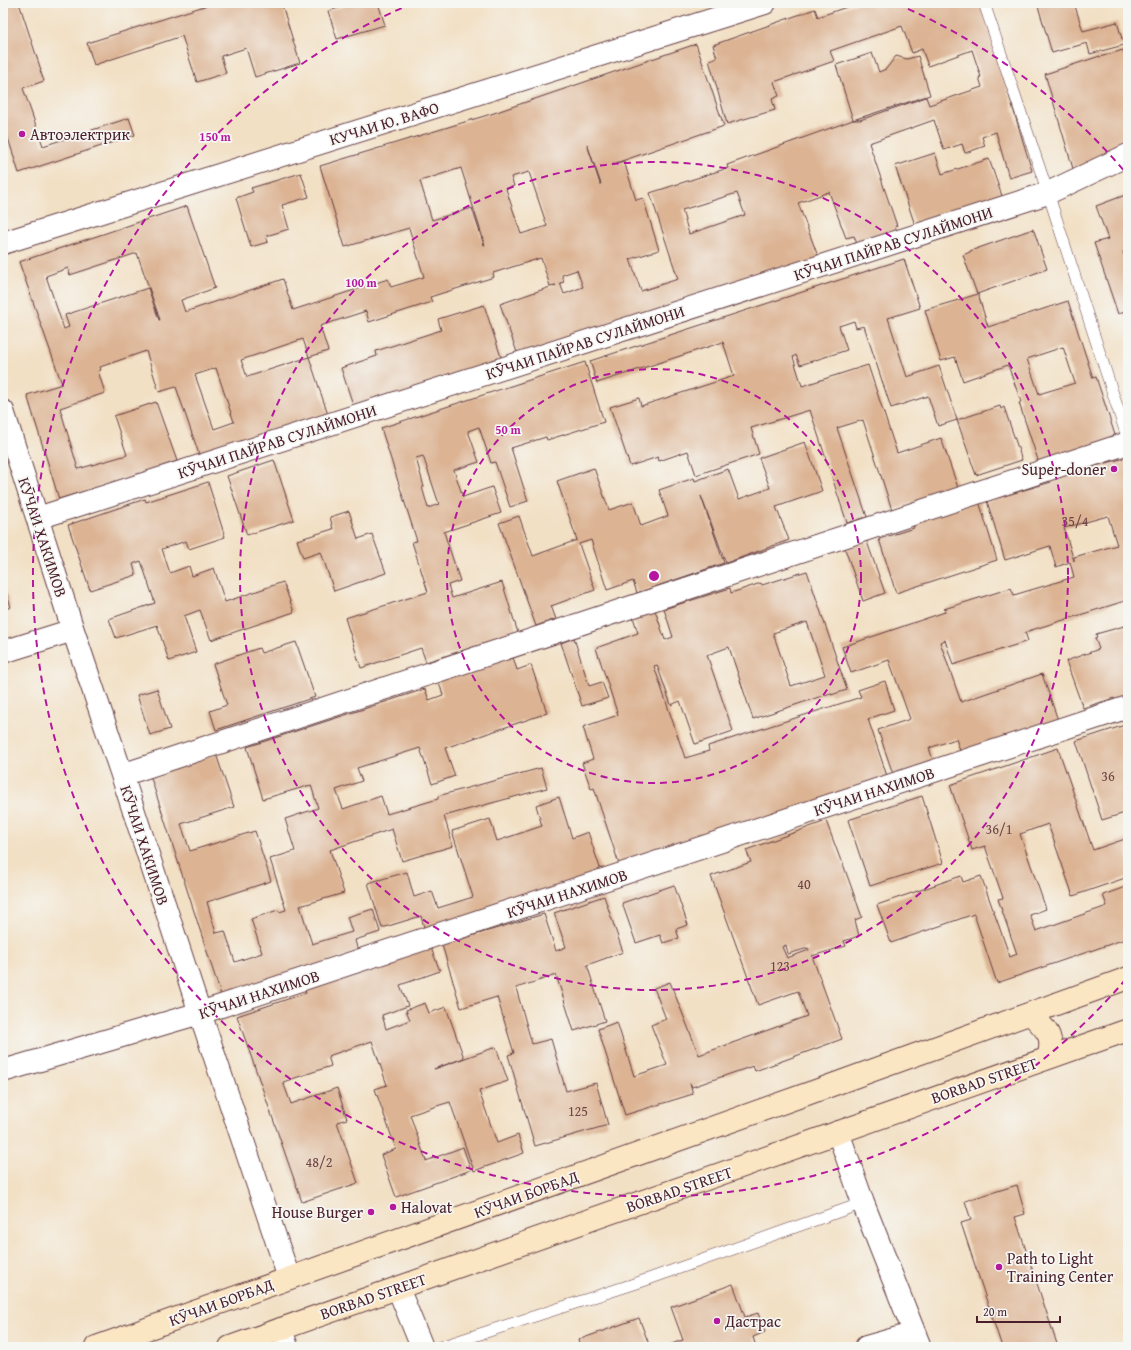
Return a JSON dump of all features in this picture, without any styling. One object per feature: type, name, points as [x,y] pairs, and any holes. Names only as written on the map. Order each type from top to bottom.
[{"type":"main road","points":[[1048,1058],[1051,1047],[1050,1037],[1046,1030],[1031,1014],[1128,978]]},
{"type":"main road","name":"КӮЧАИ БОРБАД","points":[[96,1347],[1031,1014]]},
{"type":"main road","name":"BORBAD STREET","points":[[230,1347],[284,1338],[398,1288],[1128,1030]]},
{"type":"street","name":"КУЧАИ Ю. ВАФО","points":[[3,243],[765,3]]},
{"type":"street","name":"КӮЧАИ ПАЙРАВ СУЛАЙМОНИ","points":[[38,518],[1048,193],[1128,155]]},
{"type":"street","name":"КӮЧАИ ХАКИМОВ","points":[[3,411],[73,630],[289,1278]]},
{"type":"street","points":[[122,775],[1128,442]]},
{"type":"street","points":[[3,652],[73,630]]},
{"type":"street","name":"КӮЧАИ НАХИМОВ","points":[[3,1070],[200,1013],[1128,707]]},
{"type":"street","points":[[838,1132],[863,1203],[917,1340],[866,1347]]},
{"type":"street","points":[[398,1288],[422,1347]]},
{"type":"lane","points":[[984,3],[1048,193],[1128,442]]},
{"type":"lane","points":[[440,1347],[640,1282],[863,1203]]},
{"type":"building","points":[[3,3],[19,3],[41,70],[44,81],[23,88],[43,146],[129,118],[135,135],[19,173],[3,122]]},
{"type":"building","points":[[214,3],[287,3],[282,5],[300,63],[255,77],[246,48],[221,56],[226,73],[197,82],[182,36],[94,65],[87,43]]},
{"type":"building","points":[[356,3],[378,3],[385,25],[337,39],[328,11]]},
{"type":"building","points":[[858,3],[981,3],[1032,171],[1009,178],[996,132],[982,137],[985,146],[965,153],[962,144],[944,150],[934,120],[869,143],[897,226],[895,226],[899,237],[859,249],[854,236],[846,238],[829,192],[798,203],[819,259],[519,358],[500,304],[556,285],[550,286],[541,258],[493,273],[494,277],[430,297],[432,302],[369,322],[366,311],[320,326],[328,351],[309,357],[329,418],[201,460],[176,387],[159,392],[146,351],[100,367],[101,370],[98,371],[105,393],[60,408],[78,469],[127,455],[114,416],[156,402],[177,461],[59,499],[27,395],[62,384],[19,262],[187,206],[215,288],[181,300],[185,312],[283,279],[293,310],[388,279],[391,287],[424,277],[409,228],[345,247],[320,166],[491,114],[696,44],[724,126],[613,164],[624,161],[636,200],[643,198],[659,250],[630,259],[641,291],[678,279],[650,193],[728,168],[727,165],[853,120],[860,120],[926,97],[929,105],[982,87],[979,77],[981,77],[972,50],[928,66],[922,49],[912,53],[902,26],[830,51],[834,61],[774,82],[779,96],[772,99],[775,110],[727,124],[709,60],[717,58],[713,45],[815,9],[818,17]],"holes":[[[587,144],[601,184],[600,184]],[[461,168],[485,245],[472,208],[432,220],[420,181]],[[529,172],[547,226],[521,234],[506,189],[514,186],[511,177]],[[737,193],[745,215],[689,234],[682,210]],[[137,253],[160,320],[148,288],[65,315],[69,327],[64,329],[46,276],[68,268],[70,275]],[[577,270],[583,287],[564,294],[560,283],[564,282],[562,275]],[[303,339],[309,357],[247,377],[241,360]],[[216,368],[234,422],[214,429],[195,375]]]},
{"type":"building","points":[[1037,3],[1074,3],[1083,31],[1117,22],[1122,39],[1128,37],[1128,56],[1124,45],[1090,54],[1087,43],[1052,53]]},
{"type":"building","points":[[1123,50],[1128,67],[1128,156],[1074,172],[1045,74]]},
{"type":"building","points":[[872,53],[879,72],[886,69],[896,56],[907,59],[918,56],[930,95],[853,120],[836,65]]},
{"type":"building","points":[[935,153],[942,174],[989,159],[1002,196],[915,225],[895,166]]},
{"type":"building","points":[[301,173],[309,197],[282,205],[289,229],[266,236],[268,242],[251,247],[236,198],[253,192],[251,188]]},
{"type":"building","points":[[1128,194],[1128,250],[1123,252],[1128,266],[1128,311],[1118,314],[1094,243],[1108,239],[1096,206]]},
{"type":"building","points":[[1033,229],[1047,269],[977,294],[963,255],[970,251]]},
{"type":"building","points":[[904,259],[920,308],[888,318],[907,377],[939,366],[957,420],[938,426],[928,396],[891,408],[864,326],[856,328],[854,321],[839,326],[847,350],[800,365],[796,355],[793,357],[802,386],[868,365],[897,453],[941,438],[958,488],[892,510],[863,420],[837,428],[867,517],[847,523],[810,410],[751,428],[759,454],[696,475],[688,451],[659,461],[658,457],[630,466],[610,407],[639,398],[641,406],[734,376],[723,342],[597,383],[590,361]]},
{"type":"building","points":[[978,294],[988,327],[1068,301],[1093,378],[1096,377],[1116,438],[1039,463],[1019,403],[1021,402],[1008,365],[963,381],[955,357],[941,361],[925,310]],"holes":[[[1063,347],[1075,383],[1039,394],[1027,359]]]},
{"type":"building","points":[[484,305],[503,363],[355,411],[341,368],[377,356],[376,351],[441,330],[438,319]]},
{"type":"building","points":[[585,362],[604,422],[547,440],[546,437],[511,448],[528,501],[510,507],[495,462],[491,463],[479,427],[468,431],[479,462],[454,470],[463,497],[492,487],[501,513],[444,532],[460,581],[448,585],[452,598],[502,582],[518,633],[426,662],[421,648],[361,668],[345,618],[428,592],[412,542],[417,541],[381,428]],"holes":[[[423,456],[439,504],[428,508],[416,458]]]},
{"type":"building","points":[[1000,406],[1001,409],[1004,407],[1022,460],[976,475],[957,420]]},
{"type":"building","points":[[805,442],[822,491],[776,507],[789,540],[726,563],[701,496],[724,563],[637,593],[633,581],[607,590],[591,540],[579,544],[595,590],[551,606],[556,619],[536,626],[499,523],[519,516],[533,556],[577,540],[557,481],[594,468],[609,510],[633,502],[641,526],[668,516],[659,490],[694,478],[695,481],[728,469],[739,499],[770,488],[759,458]]},
{"type":"building","points":[[1125,458],[1128,470],[1128,600],[1025,632],[1028,641],[953,665],[945,640],[940,642],[961,702],[1042,674],[1060,726],[963,759],[956,739],[929,748],[935,766],[895,780],[878,730],[910,719],[889,660],[851,673],[842,647],[945,612],[944,609],[1011,588],[1014,595],[1074,577],[1070,562],[1056,567],[1050,546],[1005,560],[987,501],[1051,482],[1050,478]],"holes":[[[1108,516],[1117,545],[1074,557],[1074,561],[1064,528]]]},
{"type":"building","points":[[274,460],[294,520],[247,535],[227,476]]},
{"type":"building","points":[[208,482],[225,537],[189,549],[186,541],[162,549],[170,573],[189,566],[192,576],[214,568],[225,602],[283,582],[294,612],[211,640],[200,610],[184,616],[196,652],[169,661],[157,625],[116,638],[109,619],[155,603],[141,561],[133,564],[136,575],[90,590],[68,525],[145,499],[146,502]]},
{"type":"building","points":[[979,501],[997,560],[896,593],[879,539],[914,528],[912,523]]},
{"type":"building","points":[[349,511],[358,539],[372,534],[386,573],[334,591],[321,552],[303,558],[297,540],[333,529],[330,517]]},
{"type":"building","points":[[866,539],[885,593],[863,601],[844,546]]},
{"type":"building","points":[[807,571],[847,690],[831,695],[831,693],[753,719],[729,647],[707,655],[733,731],[695,744],[680,701],[671,705],[657,665],[654,666],[685,758],[709,751],[708,746],[861,697],[858,690],[885,681],[894,710],[868,719],[889,782],[621,870],[594,788],[591,789],[582,763],[593,759],[583,727],[618,715],[596,648],[638,633],[633,617],[655,610],[665,640],[673,637],[664,609],[730,588],[731,593],[761,583],[762,585]],"holes":[[[807,622],[825,675],[791,686],[773,633]]]},
{"type":"building","points":[[3,583],[11,607],[3,610]]},
{"type":"building","points":[[1128,625],[1128,702],[1116,706],[1114,698],[1083,708],[1066,661],[1099,649],[1095,638],[1097,638],[1096,634]]},
{"type":"building","points":[[574,638],[589,686],[602,682],[608,698],[582,706],[561,643]]},
{"type":"building","points":[[296,642],[315,697],[216,730],[210,711],[227,705],[213,664],[259,648],[261,653]]},
{"type":"building","points":[[512,654],[517,670],[531,665],[547,713],[445,748],[455,776],[432,784],[420,748],[357,768],[362,781],[336,790],[343,809],[381,796],[387,814],[438,799],[438,796],[541,768],[547,788],[444,816],[453,846],[402,861],[392,829],[330,850],[344,893],[300,906],[312,944],[352,932],[347,917],[373,909],[380,932],[355,940],[358,952],[221,995],[150,775],[216,754],[234,807],[181,824],[190,851],[255,831],[271,881],[207,902],[216,933],[225,931],[235,962],[262,953],[251,919],[278,910],[279,912],[286,910],[270,859],[295,851],[285,819],[318,808],[311,785],[263,799],[247,747],[425,689],[429,700],[443,695],[438,679]]},
{"type":"building","points":[[157,689],[170,729],[150,735],[137,695]]},
{"type":"building","points":[[1128,724],[1128,812],[1102,820],[1076,741]]},
{"type":"building","points":[[1058,748],[1093,850],[1128,838],[1128,877],[1073,896],[1048,824],[1020,834],[1046,909],[1030,915],[1036,931],[1107,906],[1103,895],[1128,886],[1128,938],[997,983],[974,914],[891,943],[877,905],[961,876],[963,882],[981,876],[1010,957],[1017,954],[998,899],[1003,898],[985,846],[972,850],[950,785]]},
{"type":"building","points":[[922,796],[943,863],[870,886],[848,820]]},
{"type":"building","points":[[559,797],[572,838],[588,832],[602,874],[425,931],[421,916],[382,928],[368,883],[407,872],[414,897],[432,891],[438,908],[473,897],[452,831],[490,819],[497,841],[542,826],[536,805]]},
{"type":"building","points":[[826,821],[862,917],[855,920],[859,936],[844,941],[846,946],[812,956],[842,1039],[755,1071],[753,1066],[692,1087],[690,1083],[693,1094],[625,1115],[598,1029],[617,1022],[634,1076],[667,1065],[651,1025],[666,1019],[654,988],[670,982],[699,1055],[807,1016],[798,991],[758,1005],[711,876],[751,862],[746,850]],"holes":[[[786,945],[788,954],[808,948],[809,950],[787,958],[782,947]]]},
{"type":"building","points":[[674,885],[688,925],[676,929],[679,938],[663,943],[660,935],[636,943],[622,903]]},
{"type":"building","points":[[604,896],[623,952],[587,965],[605,1021],[574,1031],[556,975],[516,988],[532,1044],[551,1039],[566,1091],[596,1083],[608,1125],[535,1146],[508,1055],[514,1053],[497,997],[461,1008],[442,945],[544,914],[556,951],[566,947],[554,913]]},
{"type":"building","points":[[431,948],[440,971],[400,985],[408,1006],[382,1015],[386,1029],[410,1020],[406,1010],[425,1003],[429,1013],[446,1007],[464,1058],[434,1069],[496,1047],[508,1081],[479,1091],[497,1143],[518,1135],[524,1153],[474,1171],[450,1102],[410,1115],[426,1161],[463,1147],[471,1170],[396,1197],[381,1155],[396,1149],[375,1089],[387,1085],[372,1041],[328,1056],[331,1066],[283,1082],[291,1104],[337,1088],[347,1119],[337,1122],[358,1183],[302,1202],[237,1016],[306,993],[305,990]]},
{"type":"building","points":[[1017,1185],[1025,1214],[1015,1217],[1058,1347],[1002,1347],[961,1223],[971,1220],[965,1201]]},
{"type":"building","points":[[733,1284],[745,1317],[758,1313],[765,1332],[753,1337],[756,1347],[663,1347],[683,1340],[671,1307]]},
{"type":"building","points":[[639,1318],[650,1347],[580,1347],[578,1340]]},
{"type":"place","name":"Автоэлектрик","points":[[22,134]]},
{"type":"place","name":"Super-doner","points":[[1114,469]]},
{"type":"place","name":"Halovat","points":[[393,1207]]},
{"type":"place","name":"House Burger","points":[[371,1212]]},
{"type":"place","name":"Path to Light Training Center","points":[[999,1267]]},
{"type":"place","name":"Дастрас","points":[[717,1321]]}]
